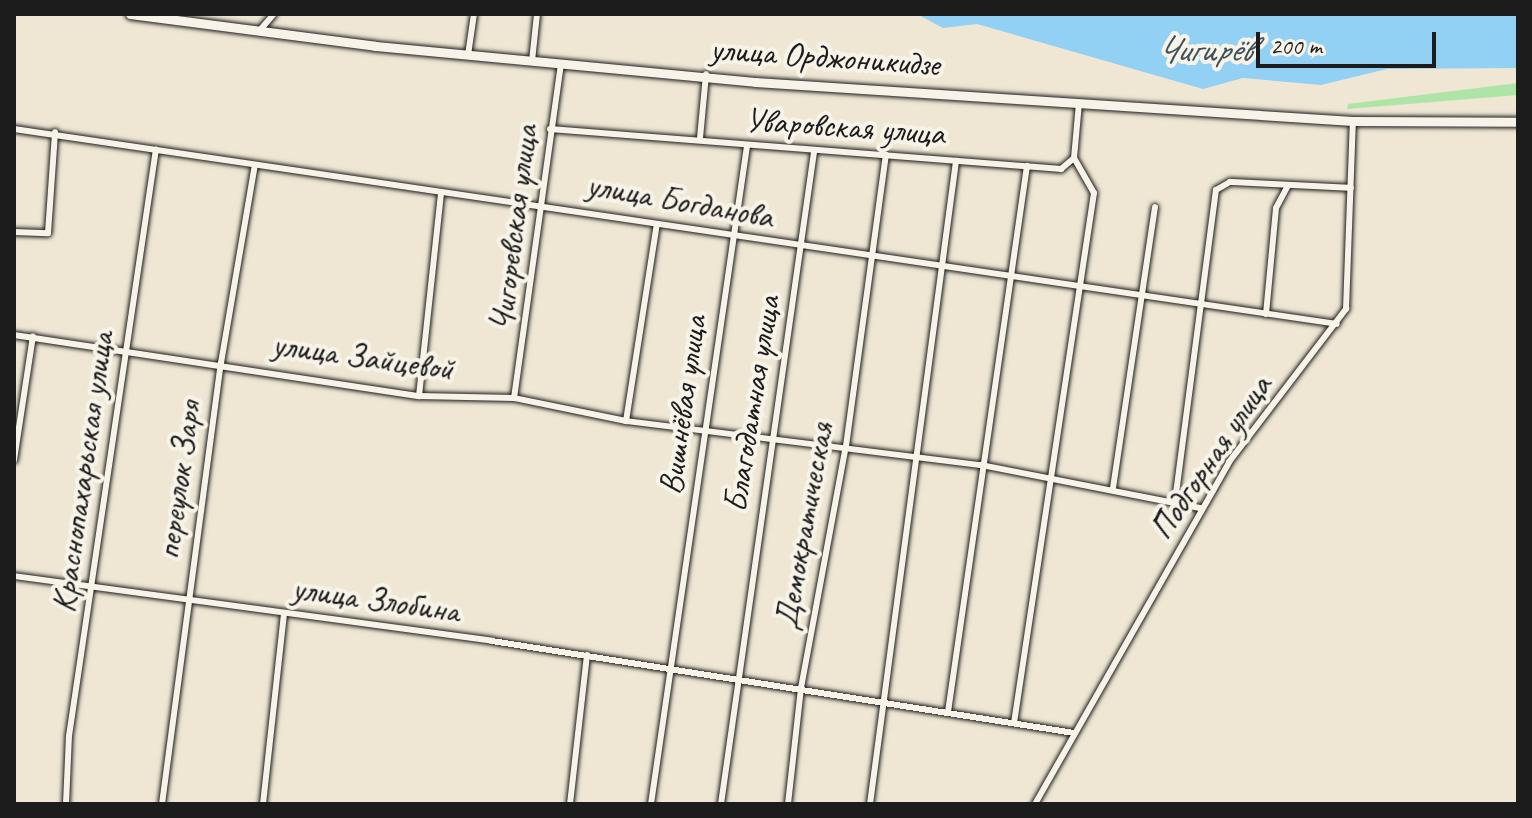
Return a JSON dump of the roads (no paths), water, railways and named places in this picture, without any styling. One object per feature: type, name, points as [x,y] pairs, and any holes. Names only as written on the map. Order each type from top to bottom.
[{"type":"street","name":"улица Орджоникидзе","points":[[130,14],[257,33],[532,61],[706,73],[755,82],[1079,100],[1353,121],[1518,122]]},
{"type":"street","points":[[257,33],[274,14]]},
{"type":"street","points":[[468,55],[474,14]]},
{"type":"street","points":[[532,61],[537,14]]},
{"type":"street","name":"Чигоревская улица","points":[[514,398],[561,63]]},
{"type":"street","points":[[700,138],[706,73]]},
{"type":"street","points":[[1014,723],[1054,478],[1094,193],[1074,158],[1079,100]]},
{"type":"street","name":"Подгорная улица","points":[[1035,804],[1201,508],[1346,309],[1353,121]]},
{"type":"street","name":"улица Богданова","points":[[14,129],[55,132],[441,195],[540,202],[801,247],[1337,324]]},
{"type":"street","name":"Уваровская улица","points":[[550,129],[700,138],[814,152],[1061,169],[1074,158]]},
{"type":"street","points":[[14,232],[48,233],[55,132]]},
{"type":"street","name":"Вишнёвая улица","points":[[651,804],[731,235],[747,146]]},
{"type":"street","name":"Краснопахарьская улица","points":[[66,804],[90,587],[156,149]]},
{"type":"street","name":"Благодатная улица","points":[[721,804],[734,677],[739,664],[814,152]]},
{"type":"street","name":"Демократическая","points":[[788,804],[801,688],[846,446],[869,257],[886,155]]},
{"type":"street","points":[[870,804],[887,702],[919,457],[939,266],[956,161]]},
{"type":"street","name":"переулок Заря","points":[[162,804],[187,598],[221,363],[255,165]]},
{"type":"street","points":[[948,712],[981,465],[1027,166]]},
{"type":"street","points":[[1175,501],[1204,305],[1216,190],[1230,182],[1351,188]]},
{"type":"street","points":[[1266,314],[1276,208],[1288,185]]},
{"type":"street","points":[[419,396],[441,195]]},
{"type":"street","points":[[1113,488],[1155,207]]},
{"type":"street","points":[[626,421],[657,224]]},
{"type":"street","name":"улица Зайцевой","points":[[14,335],[221,363],[419,396],[514,398],[626,421],[981,465],[1113,488],[1201,508]]},
{"type":"street","points":[[14,460],[33,336]]},
{"type":"street","name":"улица Злобина","points":[[14,576],[587,655],[670,671],[734,677],[1074,733]]},
{"type":"street","points":[[263,804],[284,613]]},
{"type":"street","points":[[570,804],[587,655]]},
{"type":"water","name":"Чигирёв","points":[[917,14],[1518,14],[1518,68],[1387,69],[1321,85],[1243,78],[1203,89],[977,24],[943,28]]}]
